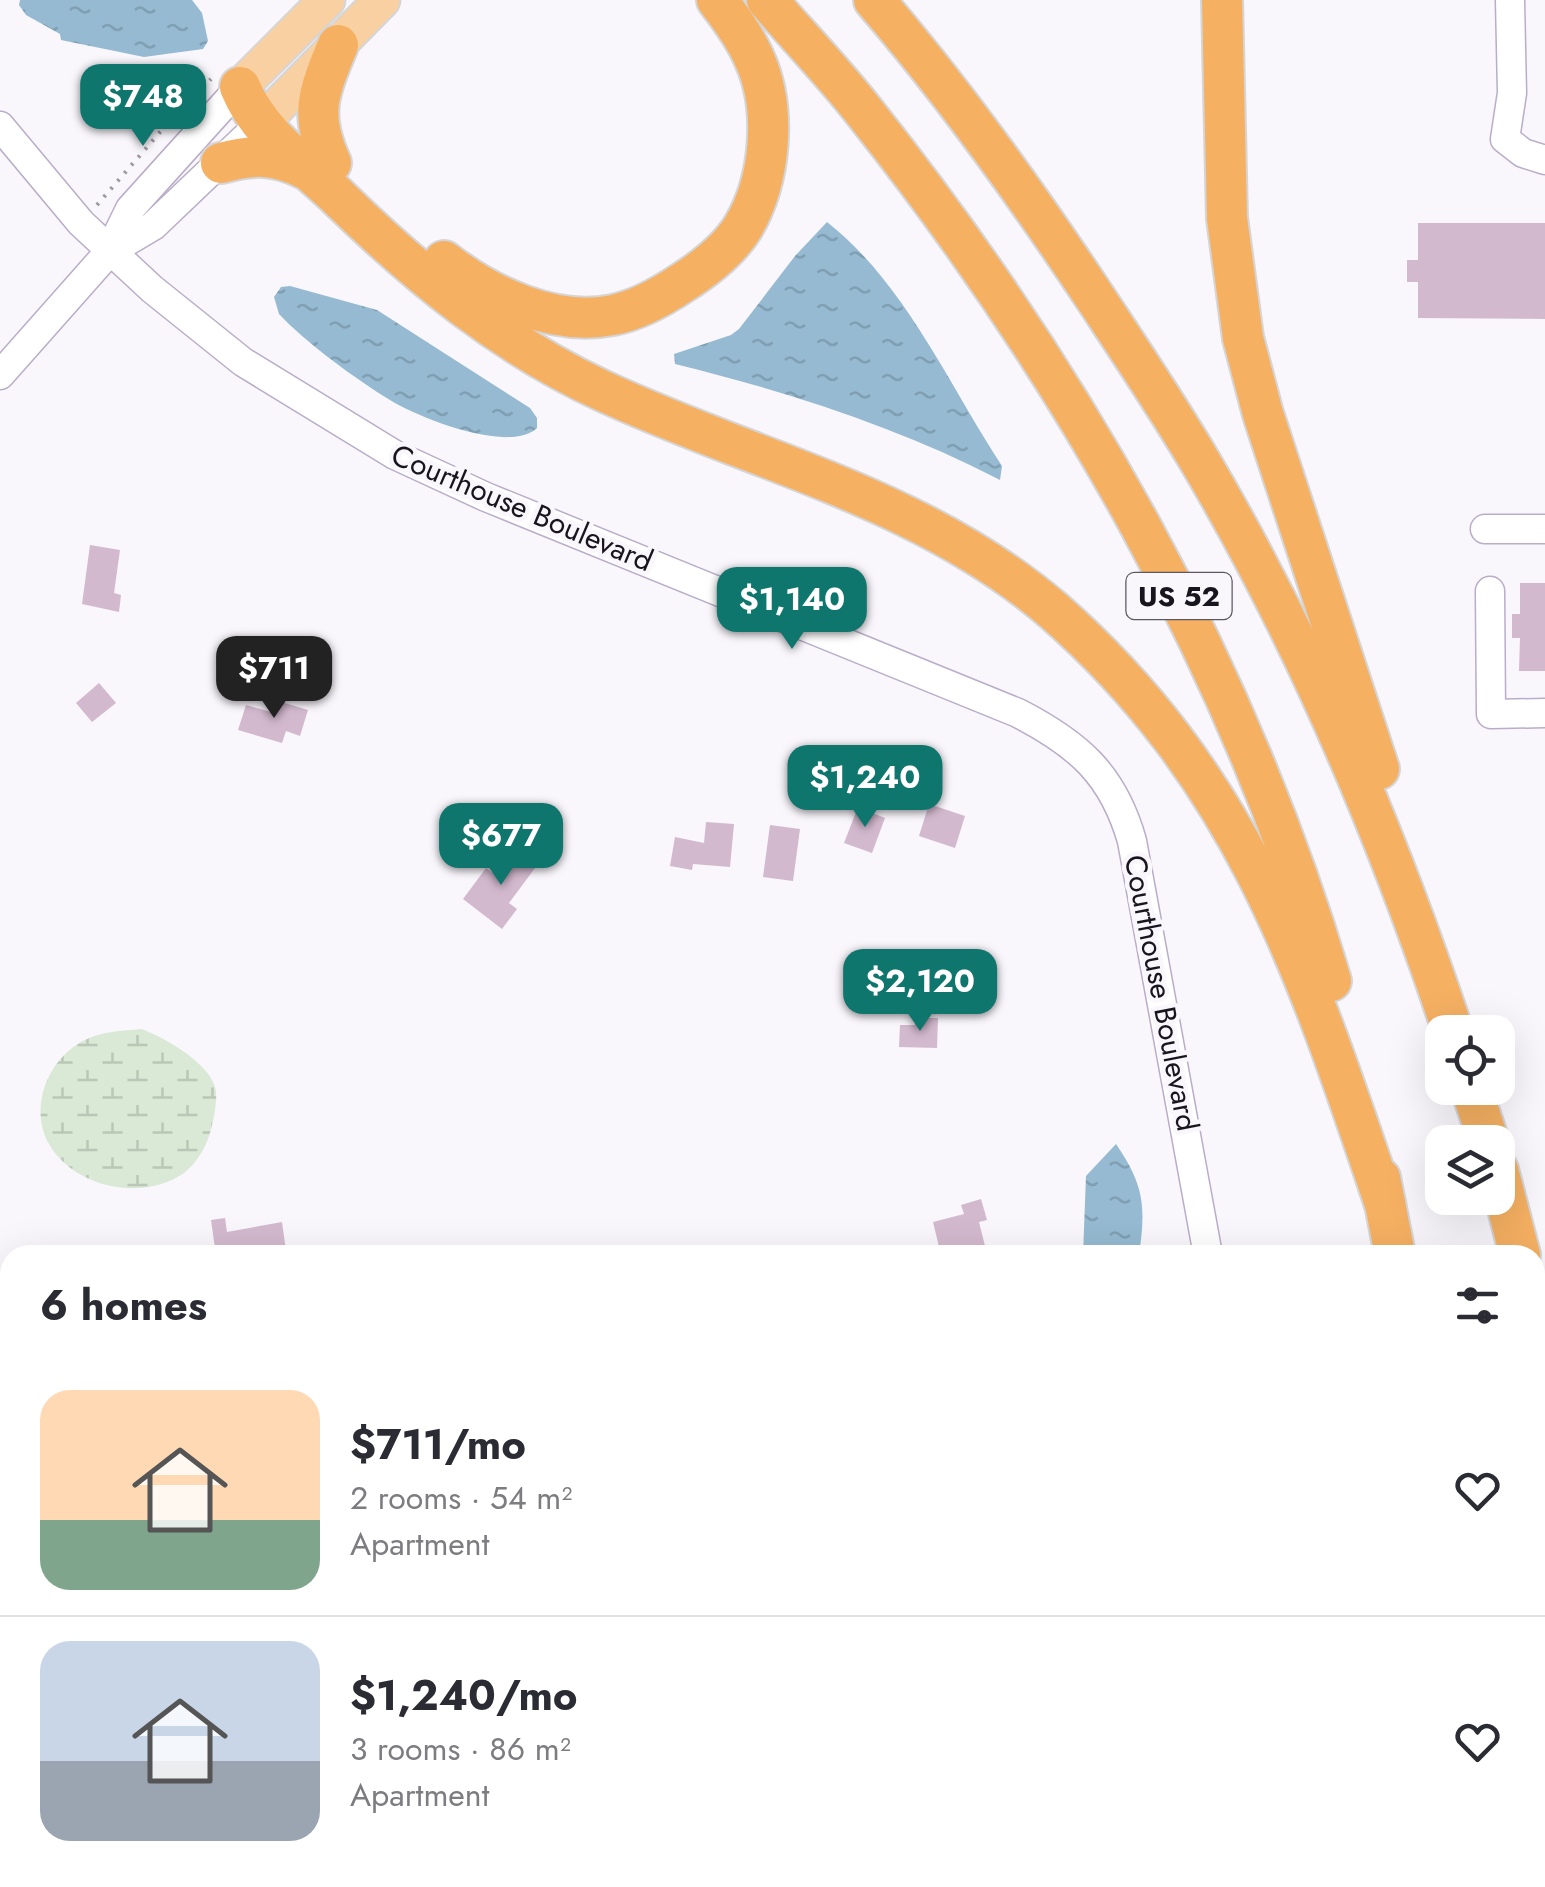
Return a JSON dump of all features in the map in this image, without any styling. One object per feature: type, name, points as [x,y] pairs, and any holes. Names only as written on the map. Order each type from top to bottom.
[{"type":"highway","points":[[222,163],[270,156],[322,168],[463,276],[496,296],[569,316],[613,316],[657,299],[707,267],[742,228],[760,190],[768,140],[764,93],[756,60],[717,0]]},
{"type":"highway","name":"US 52","points":[[767,0],[864,112],[984,274],[1147,534],[1242,733],[1291,856],[1343,1023],[1393,1245]]},
{"type":"highway","name":"US 52","points":[[874,0],[924,58],[1064,250],[1230,515],[1345,747],[1448,1015]]},
{"type":"highway","points":[[1222,0],[1227,218],[1243,338],[1263,414],[1418,896],[1450,1015]]},
{"type":"highway","points":[[322,168],[316,115],[321,88],[338,45]]},
{"type":"highway","points":[[230,78],[461,306],[527,350],[602,391],[865,495],[936,530],[1051,609],[1097,652],[1143,699],[1180,746],[1243,843],[1317,1005],[1385,1204]]},
{"type":"highway","points":[[1510,1215],[1517,1245]]},
{"type":"main road","points":[[230,78],[327,0]]},
{"type":"main road","points":[[268,116],[382,0]]},
{"type":"street","points":[[1510,0],[1512,93],[1505,140],[1523,154],[1545,160]]},
{"type":"street","points":[[0,376],[109,252],[130,208],[230,78]]},
{"type":"street","points":[[109,252],[153,226],[268,116]]},
{"type":"street","name":"Courthouse Boulevard","points":[[0,126],[109,252],[243,362],[395,454],[486,497],[1018,713],[1076,748],[1114,794],[1132,841],[1206,1245]]},
{"type":"street","points":[[1484,529],[1545,529]]},
{"type":"street","points":[[1490,591],[1491,714],[1545,713]]},
{"type":"path","points":[[81,223],[161,130],[230,78]]},
{"type":"green space","points":[[142,1029],[174,1045],[197,1062],[213,1081],[216,1105],[210,1135],[193,1164],[167,1182],[149,1187],[110,1186],[75,1171],[60,1159],[43,1130],[41,1101],[51,1072],[70,1049],[97,1035]]},
{"type":"water","points":[[20,0],[192,0],[202,13],[208,41],[203,49],[144,57],[61,40],[60,34],[26,15]]},
{"type":"water","points":[[827,222],[879,274],[924,336],[1002,466],[1000,480],[922,443],[840,412],[675,364],[674,354],[739,329],[795,256]]},
{"type":"water","points":[[290,286],[377,310],[530,408],[537,418],[537,428],[524,435],[486,435],[442,424],[390,400],[332,360],[279,314],[274,297],[281,287]]},
{"type":"water","points":[[1116,1144],[1141,1196],[1140,1245],[1083,1245],[1086,1176]]},
{"type":"building","points":[[1418,223],[1545,223],[1545,319],[1418,318],[1418,282],[1407,282],[1407,260],[1418,260]]},
{"type":"building","points":[[90,545],[120,550],[114,593],[121,595],[119,612],[82,604]]},
{"type":"building","points":[[1520,583],[1545,583],[1545,671],[1519,671],[1520,638],[1512,638],[1512,614],[1520,614]]},
{"type":"building","points":[[99,683],[116,703],[92,722],[76,703]]},
{"type":"building","points":[[275,700],[308,710],[300,736],[286,731],[282,743],[238,730],[246,705],[271,712]]},
{"type":"building","points":[[929,804],[965,816],[955,848],[919,836]]},
{"type":"building","points":[[858,807],[885,818],[872,853],[844,843]]},
{"type":"building","points":[[706,822],[734,824],[730,867],[693,864],[692,870],[670,866],[675,837],[704,843]]},
{"type":"building","points":[[770,825],[800,829],[793,881],[763,877]]},
{"type":"building","points":[[516,848],[538,864],[509,903],[517,909],[502,929],[463,899],[486,868],[496,875]]},
{"type":"building","points":[[916,1018],[938,1018],[937,1048],[899,1047],[900,1025],[915,1025]]},
{"type":"building","points":[[981,1199],[987,1220],[979,1222],[985,1245],[939,1245],[933,1222],[964,1214],[961,1205]]},
{"type":"building","points":[[225,1218],[227,1232],[282,1222],[285,1245],[215,1245],[211,1220]]}]
